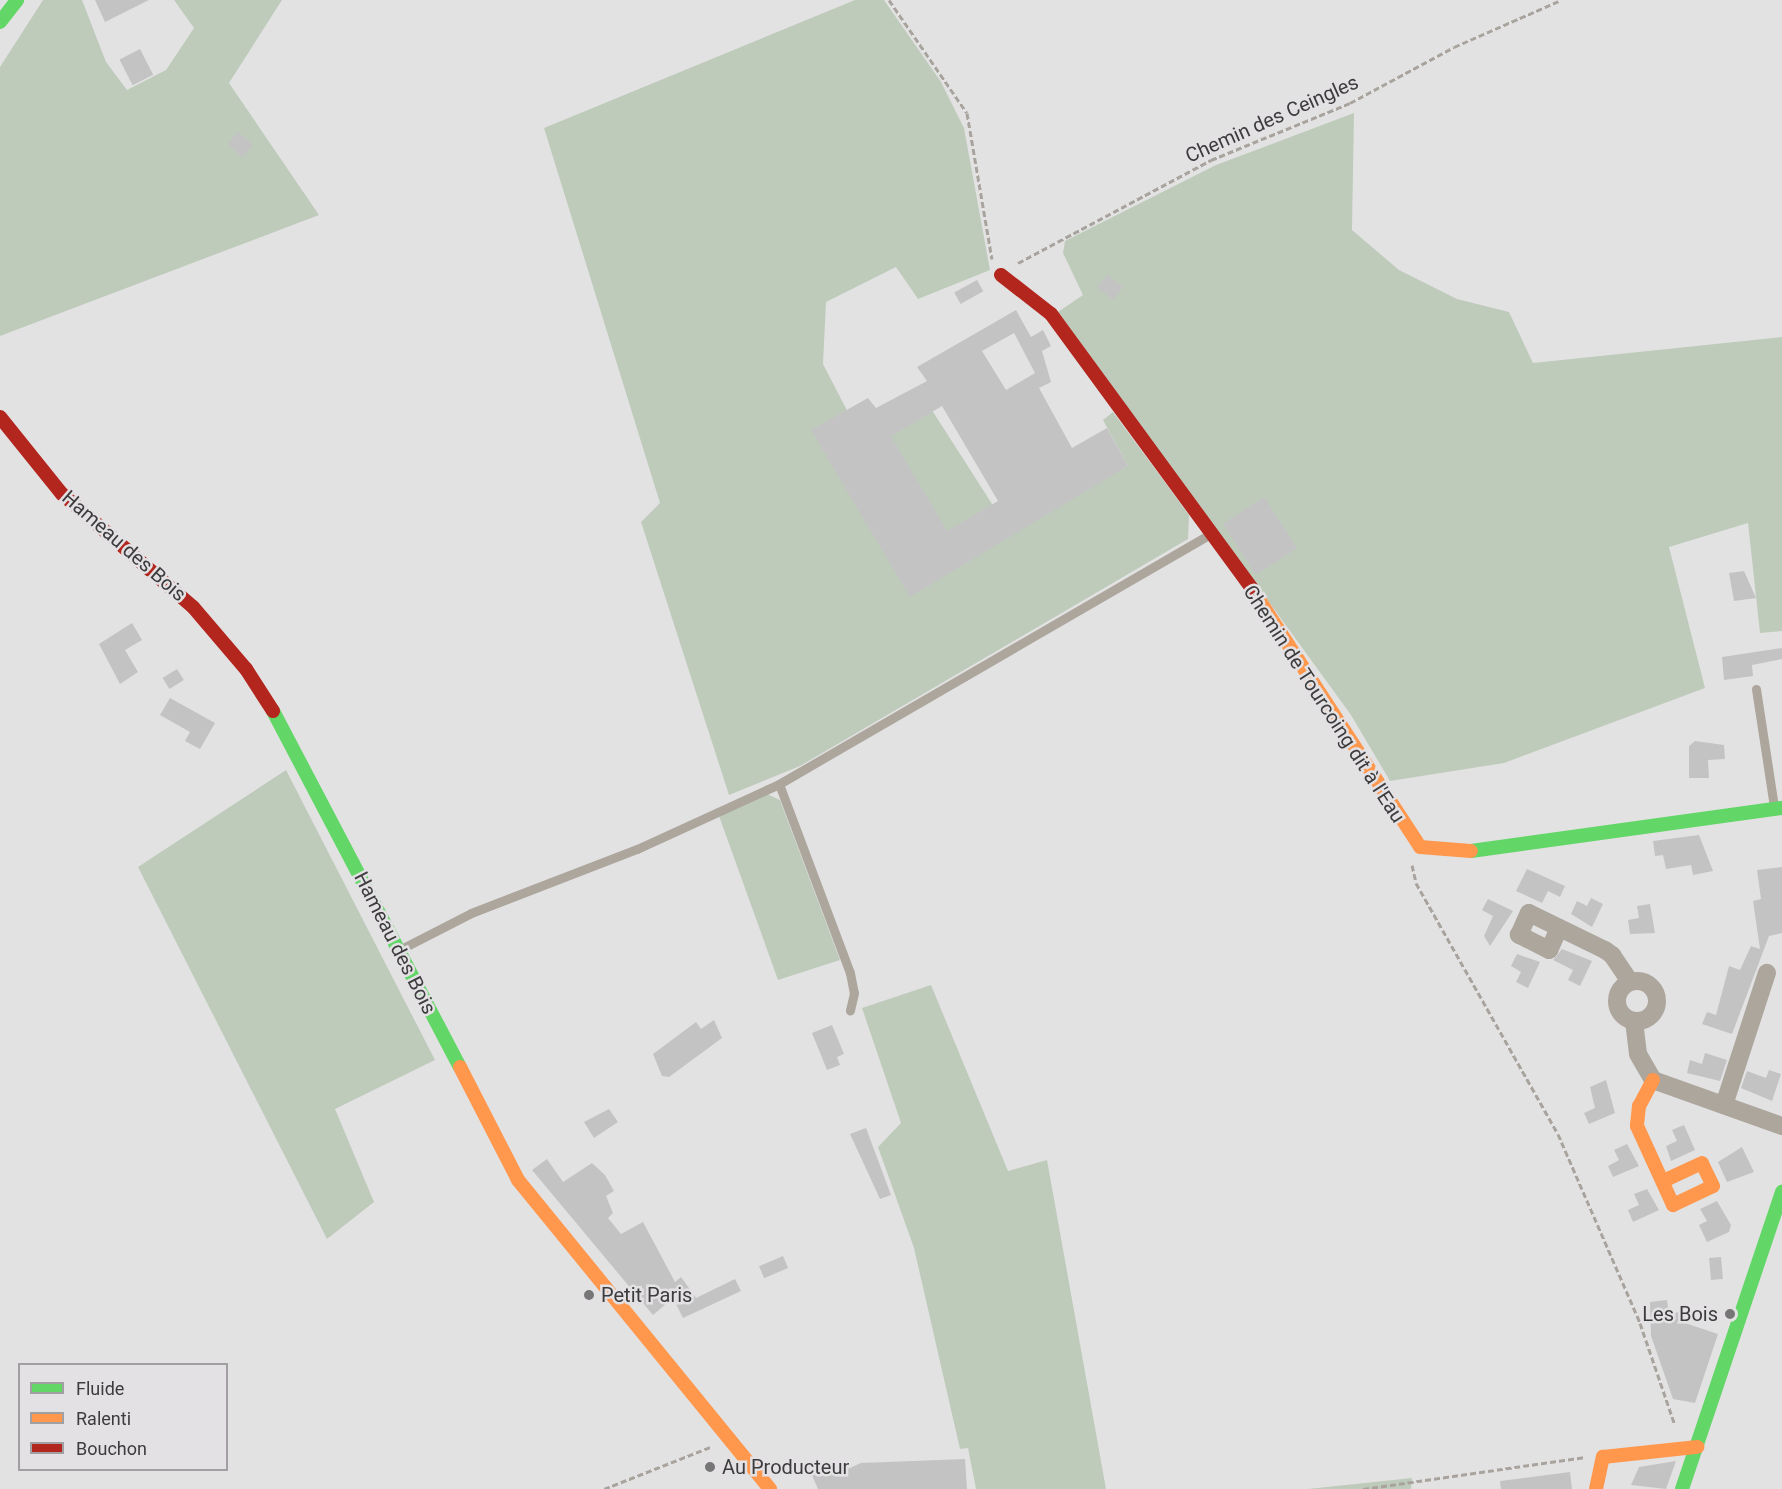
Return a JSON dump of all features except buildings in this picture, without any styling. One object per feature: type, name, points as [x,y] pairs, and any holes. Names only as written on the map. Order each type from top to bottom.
[{"type":"street","points":[[0,22],[16,0]]},
{"type":"street","name":"Chemin de Tourcoing dit à l'Eau","points":[[1001,275],[1051,314],[1211,533],[1312,677],[1420,848]]},
{"type":"street","name":"Hameau des Bois","points":[[0,417],[62,494],[193,607],[246,669],[293,743],[530,1198],[731,1438],[770,1489]]},
{"type":"street","points":[[1420,848],[1447,854],[1485,850],[1778,807]]},
{"type":"street","points":[[1559,928],[1612,955],[1630,982],[1649,985],[1657,1001],[1652,1015],[1634,1021]]},
{"type":"street","points":[[1724,1105],[1767,973]]},
{"type":"street","points":[[1630,982],[1618,993],[1617,1003],[1621,1013],[1634,1021]]},
{"type":"street","points":[[1634,1021],[1638,1054],[1653,1080],[1782,1126]]},
{"type":"street","points":[[1653,1080],[1639,1106],[1637,1126],[1662,1182]]},
{"type":"street","points":[[1682,1489],[1738,1330],[1782,1191]]},
{"type":"street","points":[[1738,1330],[1782,1228]]},
{"type":"street","points":[[1596,1489],[1603,1457],[1682,1444],[1697,1448]]},
{"type":"lane","points":[[399,950],[471,913],[622,855],[779,784],[1211,533]]},
{"type":"lane","points":[[1756,690],[1778,807]]},
{"type":"lane","points":[[779,784],[850,973],[855,993],[850,1011]]},
{"type":"path","points":[[889,0],[967,113],[987,238],[1001,275]]},
{"type":"path","name":"Chemin des Ceingles","points":[[1001,275],[1049,243],[1194,168],[1350,103],[1454,47],[1561,0]]},
{"type":"path","points":[[1420,848],[1412,862],[1416,883],[1558,1134],[1640,1323],[1682,1444]]},
{"type":"path","points":[[604,1489],[731,1438]]},
{"type":"path","points":[[1363,1489],[1603,1457]]},
{"type":"green space","points":[[43,0],[82,0],[106,62],[127,90],[166,70],[194,28],[174,0],[282,0],[229,83],[319,215],[0,336],[0,67]]},
{"type":"green space","points":[[855,0],[884,0],[941,82],[964,128],[990,270],[918,299],[896,267],[826,302],[823,364],[854,424],[921,393],[1010,532],[1128,466],[1103,420],[1113,412],[1189,515],[1188,539],[800,766],[729,795],[641,522],[660,503],[544,128]]},
{"type":"green space","points":[[1354,113],[1352,230],[1399,270],[1457,299],[1509,312],[1533,363],[1782,337],[1782,631],[1760,633],[1748,523],[1669,547],[1705,688],[1504,763],[1390,781],[1351,715],[1058,312],[1083,295],[1063,253],[1065,241],[1216,165]]},
{"type":"green space","points":[[286,770],[435,1060],[335,1109],[374,1202],[327,1239],[138,867]]},
{"type":"green space","points":[[767,794],[780,800],[840,960],[778,980],[719,816]]},
{"type":"green space","points":[[931,985],[1008,1171],[1047,1160],[1106,1489],[976,1489],[968,1448],[960,1449],[914,1248],[878,1147],[901,1123],[862,1008]]},
{"type":"green space","points":[[1412,1478],[1411,1489],[1308,1489]]},
{"type":"traffic: fast","points":[[0,22],[17,0]]},
{"type":"traffic: fast","points":[[273,711],[460,1067]]},
{"type":"traffic: fast","points":[[1471,851],[1782,808]]},
{"type":"traffic: fast","points":[[1682,1489],[1782,1191]]},
{"type":"traffic: slow","points":[[1252,589],[1420,847],[1471,851]]},
{"type":"traffic: slow","points":[[460,1067],[518,1180],[770,1489]]},
{"type":"traffic: slow","points":[[1653,1080],[1639,1106],[1637,1126],[1673,1205],[1713,1186],[1702,1163],[1663,1181]]},
{"type":"traffic: slow","points":[[1596,1489],[1603,1457],[1697,1447]]},
{"type":"traffic: jam","points":[[1001,275],[1051,314],[1252,589]]},
{"type":"traffic: jam","points":[[0,417],[62,494],[193,607],[246,669],[273,711]]},
{"type":"place","name":"Petit Paris","points":[[589,1295]]},
{"type":"place","name":"Les Bois","points":[[1730,1314]]},
{"type":"place","name":"Au Producteur","points":[[710,1467]]}]
